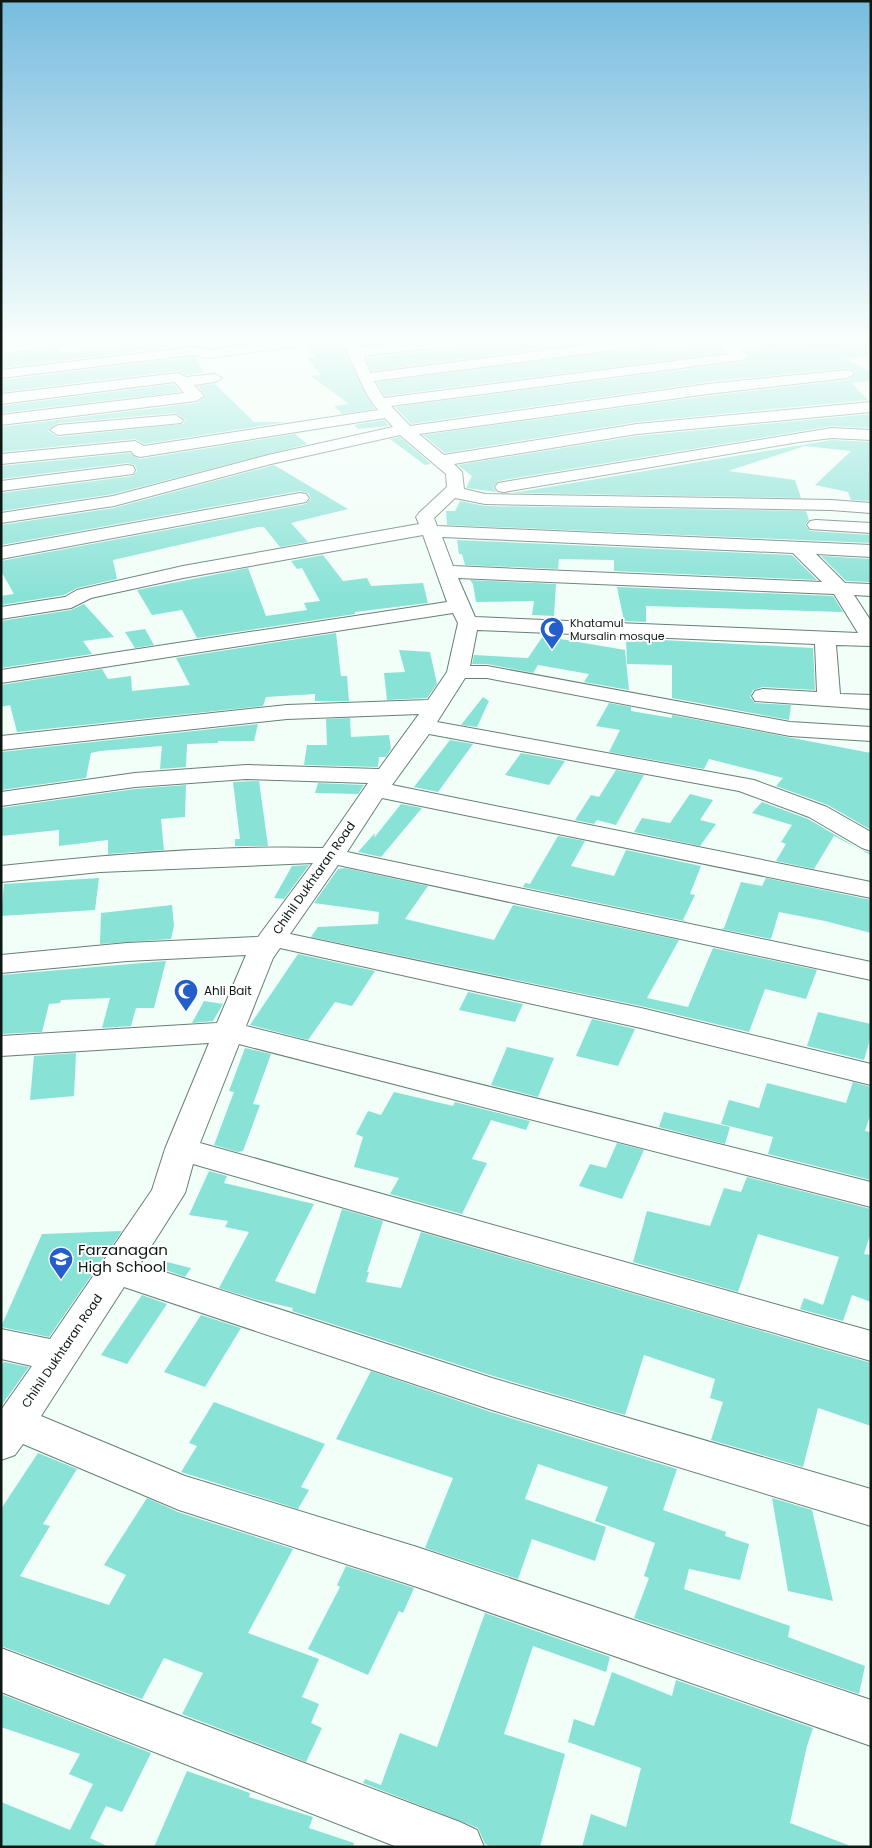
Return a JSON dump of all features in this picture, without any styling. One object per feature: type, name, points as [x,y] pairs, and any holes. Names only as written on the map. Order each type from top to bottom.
[{"type":"street","points":[[1,435],[126,424]]},
{"type":"street","points":[[1,459],[135,446],[140,452],[355,424]]},
{"type":"street","points":[[1,518],[114,501],[268,460],[379,424]]},
{"type":"street","points":[[401,424],[454,472],[453,490],[425,517],[464,615]]},
{"type":"street","points":[[440,460],[636,428],[675,424]]},
{"type":"street","points":[[453,490],[488,490],[799,437],[832,433],[871,435]]},
{"type":"street","points":[[1,486],[127,470]]},
{"type":"street","points":[[453,490],[485,499],[831,505],[871,508]]},
{"type":"street","points":[[1,553],[300,498]]},
{"type":"street","points":[[810,506],[823,548]]},
{"type":"street","points":[[816,524],[871,528]]},
{"type":"street","points":[[1,613],[71,602],[84,594],[183,572],[430,530],[871,551]]},
{"type":"street","points":[[798,547],[840,589],[871,638]]},
{"type":"street","points":[[447,572],[871,590]]},
{"type":"street","points":[[1,677],[464,615],[825,638],[871,638]]},
{"type":"street","name":"Chihil Dukhtaran Road","points":[[8,1432],[168,1193],[181,1149],[259,957],[332,856],[381,783],[408,748],[458,672],[464,615]]},
{"type":"street","points":[[825,638],[829,700]]},
{"type":"street","points":[[458,672],[487,672],[790,729],[871,734]]},
{"type":"street","points":[[763,696],[871,702]]},
{"type":"street","points":[[1,743],[287,712],[428,716],[745,785],[818,812],[871,842]]},
{"type":"street","points":[[1,799],[135,780],[246,772],[381,783],[871,890]]},
{"type":"street","points":[[1,874],[109,863],[291,855],[332,856],[871,971]]},
{"type":"street","points":[[1,964],[118,952],[270,942],[642,1018],[871,1075]]},
{"type":"street","points":[[1,1046],[230,1032],[871,1195]]},
{"type":"street","points":[[181,1149],[871,1346]]},
{"type":"street","points":[[116,1270],[344,1348],[708,1462],[871,1508]]},
{"type":"street","points":[[1,1344],[58,1356]]},
{"type":"street","points":[[8,1432],[179,1492],[417,1567],[871,1723]]},
{"type":"street","points":[[1,1670],[460,1847]]},
{"type":"building","points":[[23,424],[56,424],[48,431],[58,437],[181,424],[272,424],[144,444],[135,439],[1,452],[1,427]]},
{"type":"building","points":[[388,424],[389,426],[358,429],[354,425]]},
{"type":"building","points":[[502,424],[623,424],[445,453],[423,435]]},
{"type":"building","points":[[762,424],[871,424],[871,428],[832,426],[498,481],[493,487],[497,492],[466,488],[472,476],[458,465],[637,436]]},
{"type":"building","points":[[295,434],[307,444],[113,494],[1,511],[1,493],[133,476],[137,471],[135,465],[127,463],[1,479],[1,466],[130,453],[140,459]]},
{"type":"building","points":[[400,437],[431,464],[425,465],[390,439]]},
{"type":"building","points":[[832,440],[871,442],[871,501],[851,500],[848,492],[815,485],[851,451],[805,446],[728,471],[795,480],[801,498],[512,493]]},
{"type":"building","points":[[274,465],[348,509],[291,523],[308,542],[280,547],[264,527],[258,527],[113,560],[117,579],[77,588],[64,595],[1,605],[1,596],[14,594],[1,571],[1,561],[306,504],[311,498],[308,493],[300,491],[1,545],[1,525],[114,508]]},
{"type":"building","points":[[460,501],[485,506],[806,511],[809,520],[805,525],[810,531],[871,535],[871,543],[447,525],[446,511],[455,511]]},
{"type":"building","points":[[457,540],[792,555],[817,580],[614,571],[614,560],[559,559],[558,569],[465,565],[462,554],[459,554]]},
{"type":"building","points":[[323,555],[343,581],[367,578],[371,586],[423,583],[428,603],[355,612],[355,614],[197,638],[182,610],[152,615],[137,590],[248,568],[266,616],[307,610],[304,603],[320,601],[302,568],[297,569],[291,561]]},
{"type":"building","points":[[821,556],[871,559],[871,582],[846,581]]},
{"type":"building","points":[[470,580],[556,584],[554,616],[532,615],[534,601],[476,602],[473,584]]},
{"type":"building","points":[[617,587],[833,596],[843,612],[646,606],[646,622],[624,621]]},
{"type":"building","points":[[84,604],[114,637],[83,641],[92,654],[1,668],[1,621],[71,610]]},
{"type":"building","points":[[145,629],[154,645],[135,648],[125,632]]},
{"type":"building","points":[[336,633],[341,676],[347,676],[349,701],[315,701],[315,694],[266,697],[263,706],[17,732],[10,705],[1,707],[1,685],[102,669],[108,679],[131,676],[132,691],[190,685],[176,658]]},
{"type":"building","points":[[543,636],[625,650],[629,690],[584,682],[589,674],[538,665],[533,673],[487,664],[472,664],[474,655],[528,658]]},
{"type":"building","points":[[626,638],[813,648],[815,690],[763,687],[753,690],[750,697],[755,703],[791,705],[789,720],[672,698],[672,665],[627,664]]},
{"type":"building","points":[[399,650],[430,652],[437,684],[427,698],[387,700],[384,673],[405,672]]},
{"type":"building","points":[[483,697],[489,701],[477,727],[461,725]]},
{"type":"building","points":[[609,703],[631,707],[631,711],[672,718],[672,715],[871,753],[871,830],[828,805],[776,786],[783,778],[709,759],[704,769],[609,752],[620,730],[596,726]]},
{"type":"building","points":[[350,718],[351,737],[389,735],[391,749],[386,757],[379,757],[378,767],[304,765],[307,745],[327,745],[326,719]]},
{"type":"building","points":[[258,724],[254,741],[218,741],[218,743],[187,744],[186,767],[160,769],[162,746],[100,751],[91,753],[86,778],[1,790],[1,752]]},
{"type":"building","points":[[450,740],[473,744],[438,792],[414,787]]},
{"type":"building","points":[[521,753],[565,761],[549,785],[505,775]]},
{"type":"building","points":[[616,770],[644,775],[616,825],[597,820],[594,824],[575,820],[591,795],[599,797]]},
{"type":"building","points":[[259,781],[268,846],[235,846],[235,839],[240,839],[233,782]]},
{"type":"building","points":[[318,783],[364,785],[358,794],[315,793]]},
{"type":"building","points":[[186,785],[185,817],[161,819],[164,850],[108,854],[108,840],[59,846],[59,830],[1,836],[1,808],[135,789]]},
{"type":"building","points":[[690,794],[713,800],[700,820],[716,824],[700,846],[634,832],[642,818],[670,823]]},
{"type":"building","points":[[762,802],[808,819],[859,849],[834,836],[814,869],[776,861],[786,844],[781,842],[792,825],[752,813]]},
{"type":"building","points":[[401,804],[422,808],[381,857],[358,852],[375,833],[374,838]]},
{"type":"building","points":[[558,836],[585,841],[571,866],[614,876],[626,850],[701,866],[690,894],[695,895],[683,920],[689,922],[523,887],[525,883],[530,884]]},
{"type":"building","points":[[309,865],[284,899],[274,898],[292,866]]},
{"type":"building","points":[[345,868],[428,886],[405,919],[494,940],[513,905],[679,940],[647,998],[688,1007],[713,948],[817,970],[806,999],[765,989],[749,1032],[641,1006],[311,937],[318,927],[378,924],[379,912],[314,903],[338,869]]},
{"type":"building","points":[[99,878],[95,910],[1,916],[4,884]]},
{"type":"building","points":[[766,878],[871,900],[871,933],[779,912],[771,939],[721,929],[724,928],[741,882],[762,886]]},
{"type":"building","points":[[172,905],[174,926],[171,939],[100,944],[101,913]]},
{"type":"building","points":[[298,954],[375,971],[352,1006],[335,1002],[308,1040],[250,1025]]},
{"type":"building","points":[[166,961],[154,1008],[136,1008],[131,1026],[102,1028],[110,998],[61,1000],[60,1003],[49,1004],[42,1032],[1,1034],[1,975]]},
{"type":"building","points":[[468,992],[523,1004],[515,1022],[459,1010]]},
{"type":"building","points":[[204,1001],[223,1004],[213,1021],[192,1023]]},
{"type":"building","points":[[818,1012],[871,1024],[871,1036],[864,1060],[807,1046]]},
{"type":"building","points":[[592,1019],[635,1029],[618,1066],[576,1056]]},
{"type":"building","points":[[507,1047],[554,1058],[538,1097],[491,1085]]},
{"type":"building","points":[[245,1048],[271,1054],[253,1104],[260,1105],[243,1151],[238,1152],[214,1145],[234,1092],[229,1091]]},
{"type":"building","points":[[76,1053],[74,1096],[30,1100],[34,1056]]},
{"type":"building","points":[[853,1082],[871,1087],[871,1113],[865,1131],[871,1132],[871,1180],[768,1154],[773,1137],[721,1124],[729,1100],[759,1108],[767,1083],[846,1103]]},
{"type":"building","points":[[394,1092],[453,1106],[455,1102],[530,1121],[526,1130],[491,1120],[472,1159],[487,1163],[462,1214],[390,1194],[399,1178],[354,1167],[363,1137],[356,1134],[368,1111],[381,1115]]},
{"type":"building","points":[[664,1112],[730,1127],[725,1144],[659,1127]]},
{"type":"building","points":[[617,1143],[644,1150],[622,1199],[579,1186],[590,1164],[606,1168]]},
{"type":"building","points":[[209,1171],[227,1176],[224,1183],[314,1204],[275,1281],[315,1294],[342,1209],[383,1221],[367,1272],[369,1272],[366,1282],[401,1288],[421,1232],[871,1363],[871,1426],[818,1408],[803,1467],[711,1440],[723,1402],[710,1398],[715,1379],[644,1355],[625,1415],[493,1376],[292,1311],[293,1308],[219,1288],[249,1232],[225,1227],[228,1221],[189,1215]]},
{"type":"building","points":[[747,1177],[871,1209],[871,1232],[864,1254],[871,1255],[871,1302],[852,1295],[843,1321],[800,1309],[804,1298],[823,1305],[839,1257],[758,1234],[738,1292],[633,1262],[647,1211],[710,1226],[724,1188],[741,1192]]},
{"type":"building","name":"Farzanagan High School","points":[[122,1231],[49,1337],[1,1327],[42,1234]]},
{"type":"building","points":[[167,1262],[191,1268],[185,1277],[163,1269]]},
{"type":"building","points":[[142,1295],[167,1304],[127,1364],[101,1355]]},
{"type":"building","points":[[201,1315],[241,1328],[205,1387],[164,1372]]},
{"type":"building","points":[[4,1362],[29,1367],[1,1406],[1,1366]]},
{"type":"building","points":[[371,1371],[491,1412],[677,1469],[663,1510],[726,1532],[725,1536],[749,1544],[740,1580],[689,1569],[684,1589],[790,1626],[788,1637],[865,1666],[859,1694],[634,1618],[649,1578],[644,1576],[655,1543],[595,1521],[608,1487],[538,1464],[525,1499],[606,1527],[595,1561],[532,1539],[518,1579],[425,1548],[453,1478],[336,1439]]},
{"type":"building","points":[[214,1402],[325,1444],[301,1487],[309,1490],[298,1509],[181,1472],[197,1446],[189,1443]]},
{"type":"building","points":[[38,1453],[77,1469],[43,1524],[50,1526],[20,1576],[109,1605],[126,1575],[104,1565],[147,1498],[178,1512],[293,1549],[248,1633],[319,1659],[302,1697],[319,1704],[311,1723],[322,1728],[306,1762],[182,1714],[203,1673],[164,1658],[142,1699],[1,1646],[1,1509]]},
{"type":"building","points":[[772,1498],[812,1510],[833,1601],[788,1591]]},
{"type":"building","points":[[346,1566],[414,1588],[403,1613],[399,1611],[368,1675],[308,1649],[340,1587],[337,1585]]},
{"type":"building","points":[[485,1613],[610,1657],[606,1672],[533,1646],[504,1734],[565,1754],[540,1847],[492,1847],[485,1844],[478,1828],[363,1783],[365,1779],[381,1785],[400,1733],[437,1747]]},
{"type":"building","points":[[612,1672],[672,1696],[676,1680],[813,1728],[807,1746],[790,1823],[848,1845],[848,1847],[582,1847],[591,1814],[626,1827],[641,1768],[568,1742],[574,1719],[594,1726]]},
{"type":"building","points":[[1,1694],[151,1753],[122,1812],[106,1806],[90,1838],[109,1847],[1,1847],[1,1802],[70,1830],[93,1784],[69,1774],[80,1754],[1,1727]]},
{"type":"building","points":[[187,1771],[250,1793],[249,1797],[313,1817],[309,1828],[354,1843],[353,1847],[154,1847]]},
{"type":"place","name":"Khatamul Mursalin mosque","points":[[552,650]]},
{"type":"place","name":"Ahli Bait","points":[[186,1012]]},
{"type":"place","name":"Farzanagan High School","points":[[61,1280]]}]
